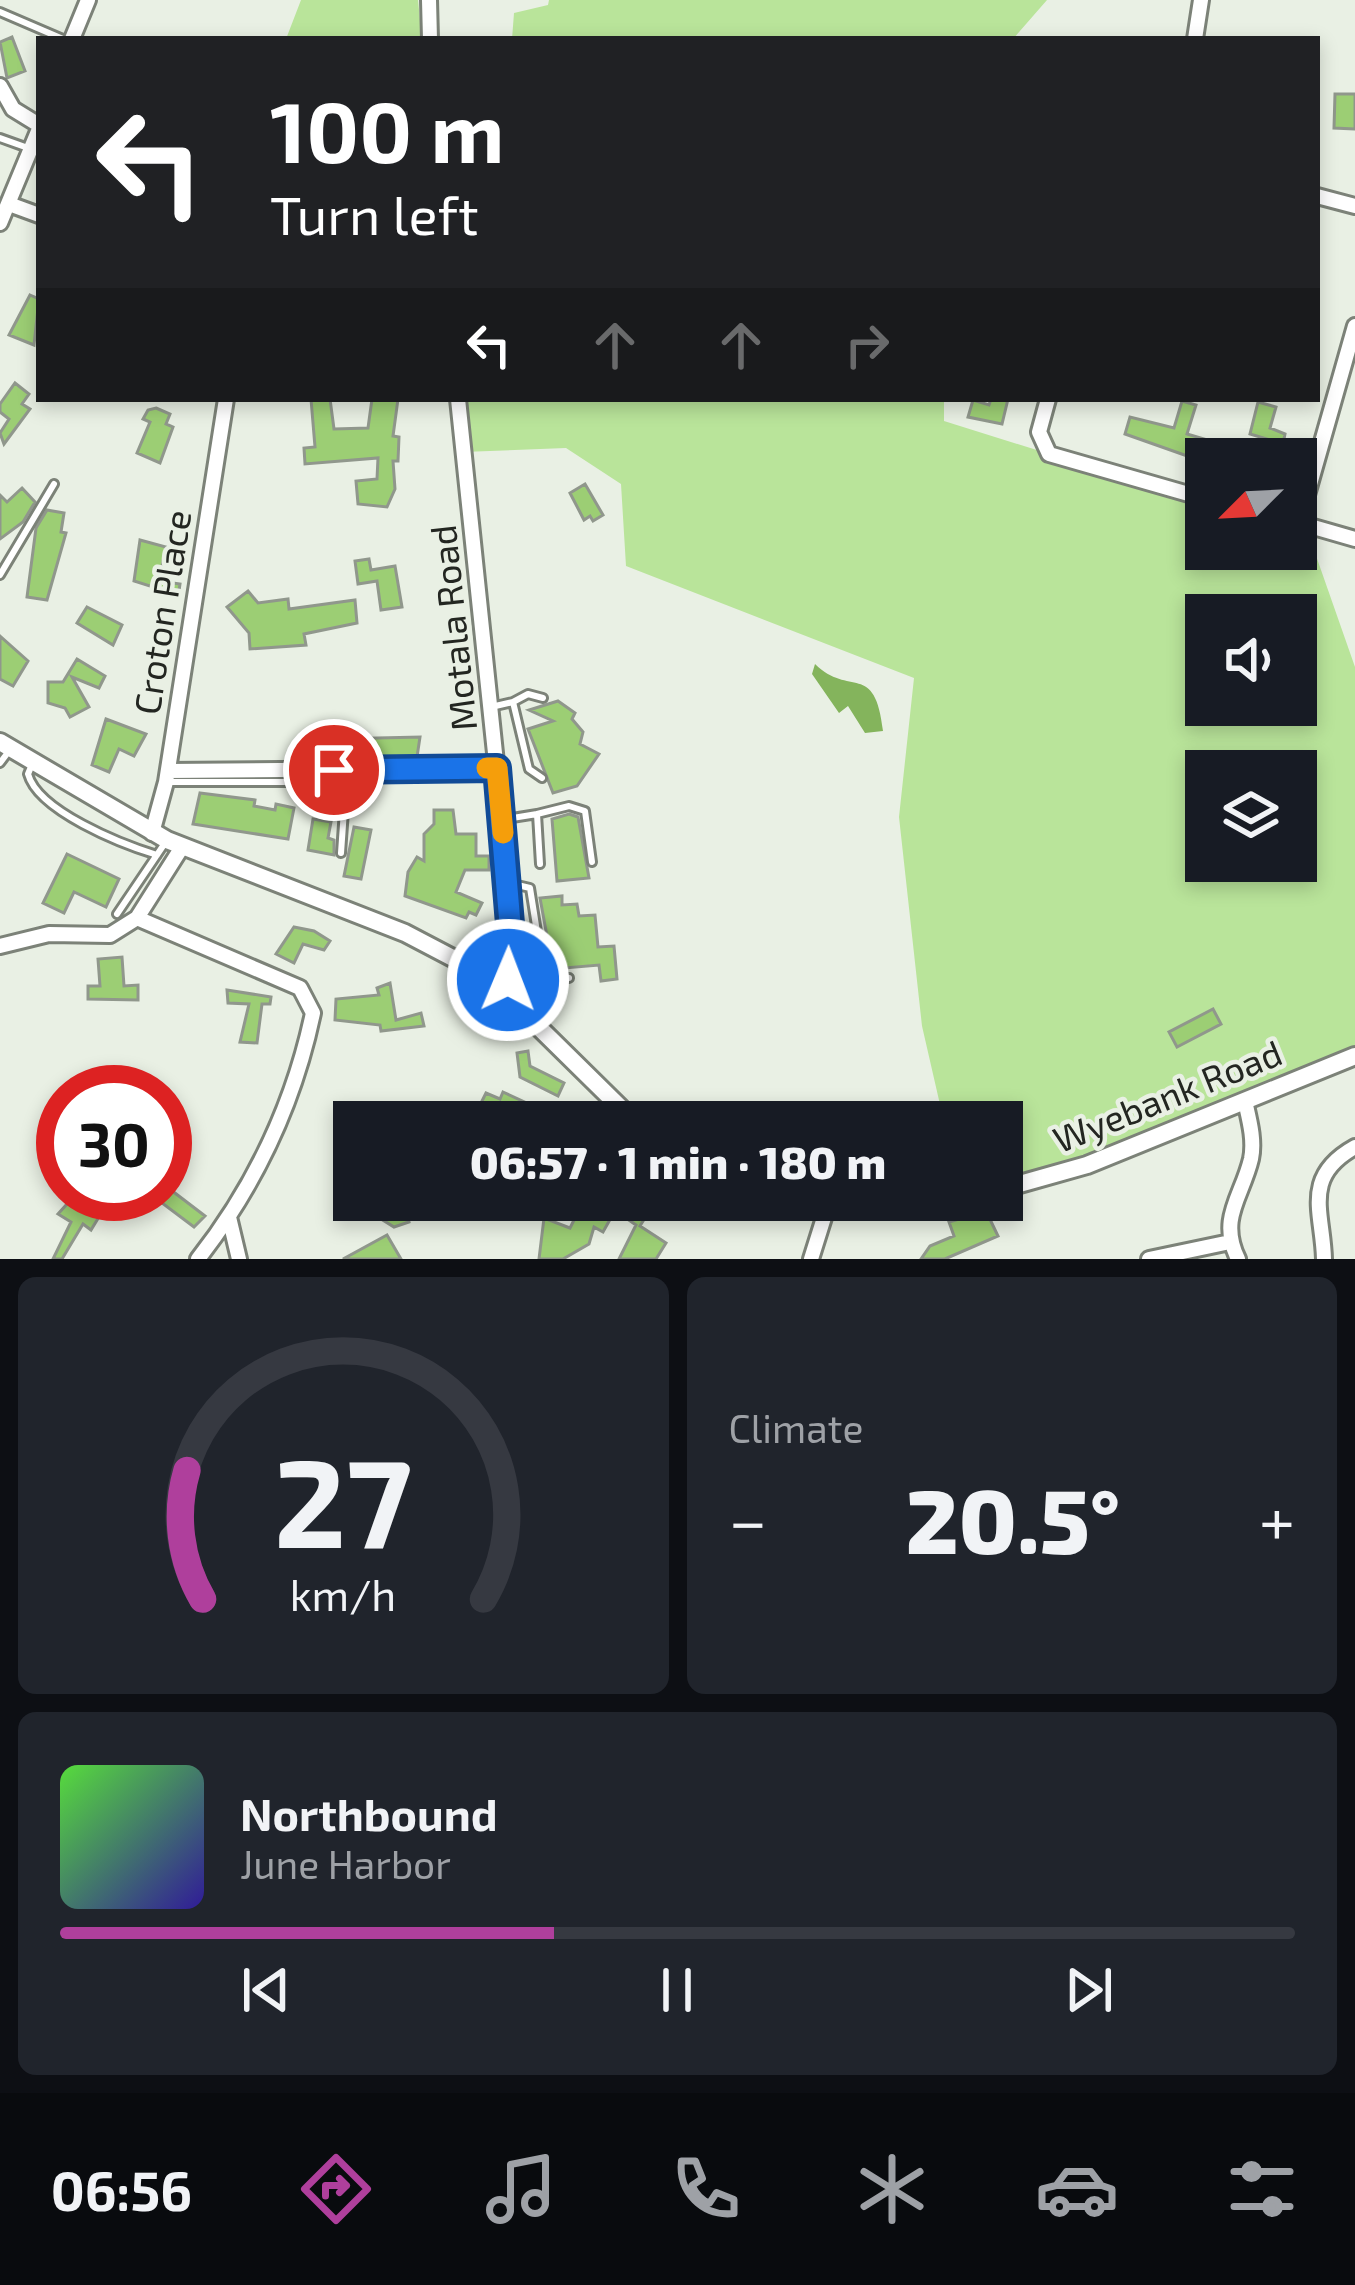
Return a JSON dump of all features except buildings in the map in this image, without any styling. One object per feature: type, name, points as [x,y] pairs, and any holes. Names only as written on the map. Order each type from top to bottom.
[{"type":"street","points":[[69,36],[88,0]]},
{"type":"street","points":[[429,0],[430,36]]},
{"type":"street","points":[[1195,36],[1201,0]]},
{"type":"street","points":[[0,86],[14,109],[36,125]]},
{"type":"street","points":[[0,223],[36,136]]},
{"type":"street","points":[[1320,197],[1355,206]]},
{"type":"street","points":[[10,205],[36,214]]},
{"type":"street","points":[[1317,467],[1349,374],[1355,326]]},
{"type":"street","name":"Croton Place","points":[[137,918],[165,844],[167,776],[226,402]]},
{"type":"street","name":"Motala Road","points":[[458,402],[502,820],[512,948],[506,995]]},
{"type":"street","points":[[1047,402],[1039,432],[1044,447],[1057,458],[1185,493]]},
{"type":"street","points":[[1317,528],[1355,539]]},
{"type":"street","points":[[4,751],[33,762],[165,844],[405,933],[467,966],[506,995],[614,1101]]},
{"type":"street","points":[[167,776],[497,768]]},
{"type":"street","points":[[0,946],[49,934],[110,935],[137,918],[293,984],[310,1003],[306,1046],[288,1105],[229,1216],[198,1259]]},
{"type":"street","name":"Wyebank Road","points":[[1023,1183],[1087,1165],[1355,1057]]},
{"type":"street","points":[[1238,1259],[1230,1242],[1229,1213],[1251,1158],[1245,1101]]},
{"type":"street","points":[[1324,1259],[1317,1197],[1333,1165],[1355,1147]]},
{"type":"street","points":[[229,1216],[239,1259]]},
{"type":"street","points":[[811,1259],[823,1221]]},
{"type":"street","points":[[1149,1259],[1230,1242]]},
{"type":"lane","points":[[0,12],[60,36]]},
{"type":"lane","points":[[0,138],[31,150]]},
{"type":"lane","points":[[0,575],[54,484]]},
{"type":"lane","points":[[491,707],[528,694],[543,698]]},
{"type":"lane","points":[[513,702],[529,769],[542,778]]},
{"type":"lane","points":[[33,762],[28,774],[35,792],[90,827],[165,844],[117,914]]},
{"type":"lane","points":[[167,776],[346,782],[341,853]]},
{"type":"lane","points":[[502,820],[569,806],[585,811],[592,862]]},
{"type":"lane","points":[[536,814],[540,865]]},
{"type":"lane","points":[[505,883],[530,888],[544,976],[569,978]]},
{"type":"shaded area","points":[[301,0],[418,0],[422,36],[287,36]]},
{"type":"shaded area","points":[[549,0],[1047,0],[1016,36],[512,36],[514,13],[548,5]]},
{"type":"shaded area","points":[[457,402],[944,402],[944,421],[1185,496],[1185,570],[1317,570],[1317,559],[1355,667],[1355,1056],[1023,1180],[1023,1101],[939,1101],[922,1026],[899,817],[914,678],[626,566],[621,484],[566,448],[463,452]]},
{"type":"shaded area","points":[[815,664],[827,674],[867,688],[874,695],[883,731],[865,733],[848,706],[839,713],[812,674]]},
{"type":"slow traffic","points":[[487,768],[497,768],[503,833]]},
{"type":"route","points":[[334,770],[497,768],[512,948],[508,980]]}]
